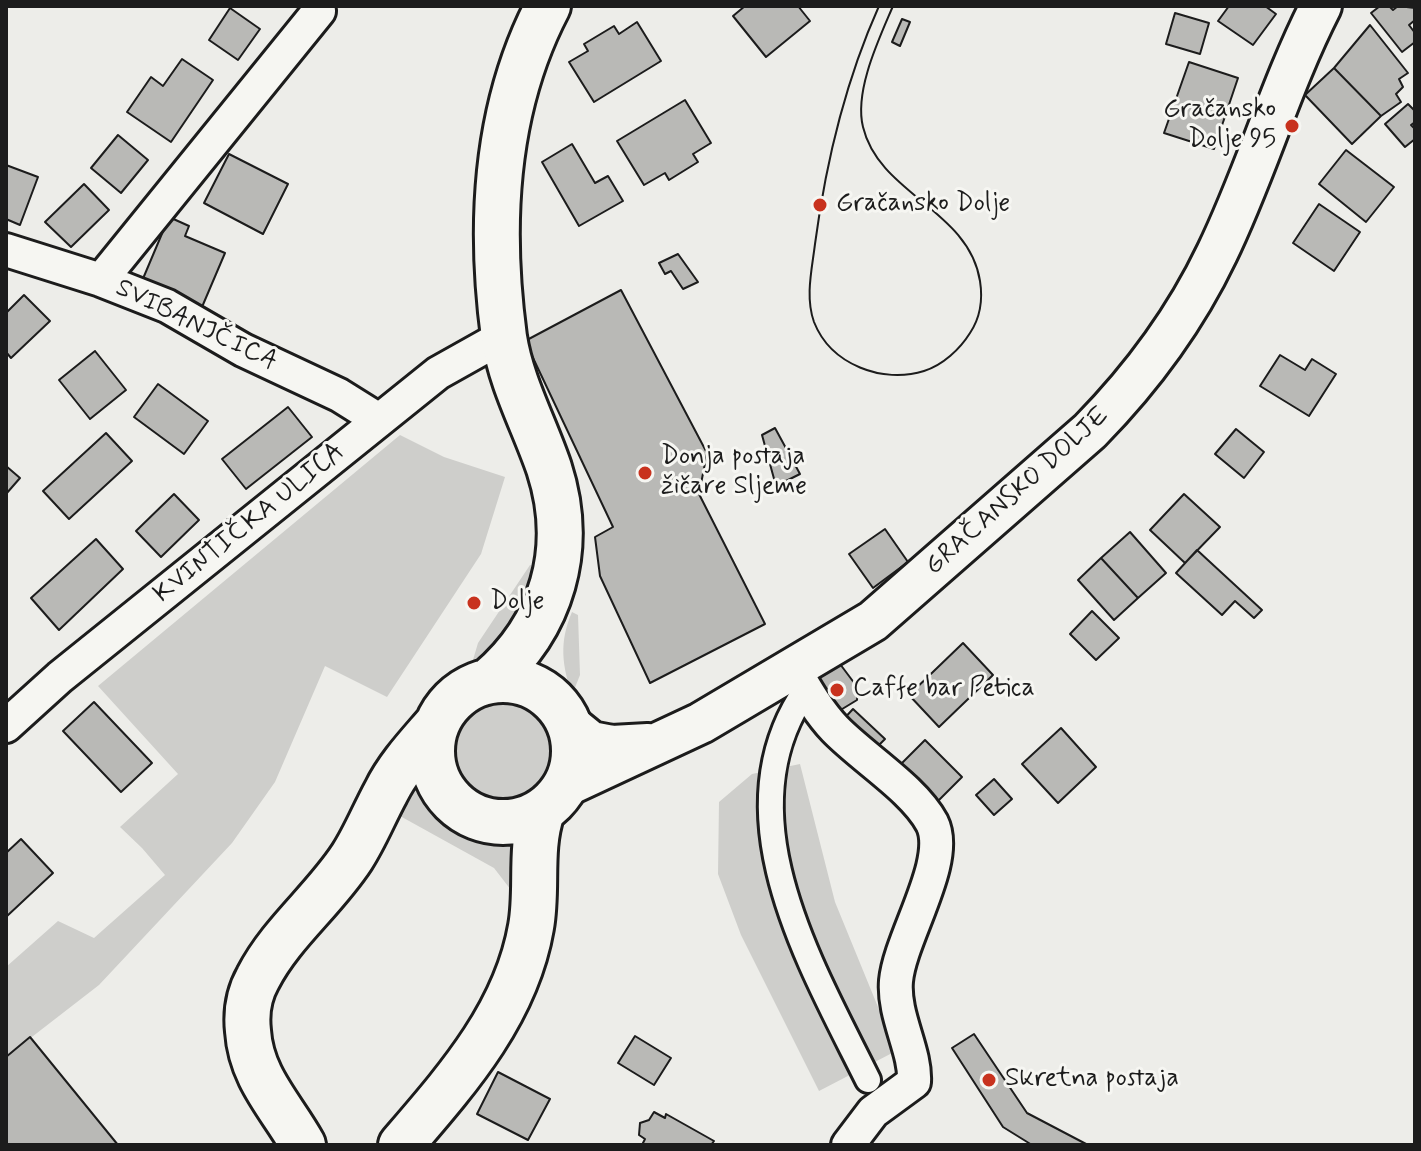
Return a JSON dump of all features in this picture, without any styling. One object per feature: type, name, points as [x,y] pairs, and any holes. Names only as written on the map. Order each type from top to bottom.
[{"type":"main road","points":[[401,1145],[477,1051],[509,999],[522,965],[533,915],[535,835],[574,764],[575,747],[549,651],[550,598],[559,557],[556,498],[548,466],[515,382],[504,336],[497,264],[499,168],[503,139],[526,59],[548,6]]},
{"type":"main road","points":[[303,1145],[260,1080],[253,1060],[248,1032],[248,1004],[256,980],[270,957],[345,866],[387,790],[447,707],[459,695],[489,681],[520,649],[550,598]]},
{"type":"main road","points":[[489,681],[516,681],[537,688],[564,715]]},
{"type":"main road","points":[[437,724],[433,764],[438,781],[458,807],[495,823],[526,819],[554,799]]},
{"type":"street","name":"GRAČANSKO DOLJE","points":[[554,799],[701,723],[800,679],[873,621],[1063,458],[1118,402],[1186,312],[1219,250],[1321,6]]},
{"type":"street","points":[[101,280],[319,11]]},
{"type":"street","name":"SVIBANJČICA","points":[[6,250],[101,280],[167,306],[243,350],[339,395],[379,420]]},
{"type":"street","name":"KVINTIČKA ULICA","points":[[6,726],[60,677],[438,373],[504,336]]},
{"type":"street","points":[[800,679],[775,760],[770,807],[775,855],[785,894],[809,958],[868,1080]]},
{"type":"street","points":[[800,679],[818,709],[836,730],[900,786],[931,821],[936,835],[936,862],[905,945],[896,981],[903,1035],[915,1068],[914,1082],[873,1112],[848,1145]]},
{"type":"street","name":"GRAČANSKO DOLJE","points":[[564,715],[591,742],[612,746],[660,743]]},
{"type":"shaded area","points":[[400,435],[444,457],[505,477],[481,554],[387,697],[325,666],[275,782],[232,843],[99,985],[6,1057],[6,967],[58,921],[94,938],[165,875],[120,827],[178,774],[98,686]]},
{"type":"shaded area","points":[[530,565],[538,566],[521,611],[505,641],[483,663],[470,670],[478,643]]},
{"type":"shaded area","points":[[572,612],[578,615],[580,675],[572,695],[563,654],[565,633]]},
{"type":"shaded area","points":[[504,701],[523,704],[540,715],[551,732],[554,751],[551,770],[540,787],[523,798],[504,801],[485,798],[468,787],[457,770],[454,751],[457,732],[468,715],[485,704]]},
{"type":"shaded area","points":[[800,764],[835,902],[896,1051],[819,1091],[741,935],[718,874],[719,802],[752,774]]},
{"type":"shaded area","points":[[417,769],[451,821],[490,839],[517,837],[521,890],[511,890],[494,868],[391,811]]},
{"type":"building","points":[[745,6],[798,6],[810,21],[766,57],[733,16]]},
{"type":"building","points":[[1229,6],[1265,6],[1276,14],[1253,45],[1218,21]]},
{"type":"building","points":[[1380,6],[1389,6],[1393,10],[1398,6],[1415,8],[1415,20],[1409,25],[1415,33],[1415,42],[1402,52],[1371,13]]},
{"type":"building","points":[[230,8],[260,29],[238,60],[209,40]]},
{"type":"building","points":[[1175,13],[1209,23],[1200,54],[1166,44]]},
{"type":"building","points":[[902,19],[910,22],[900,46],[892,42]]},
{"type":"building","points":[[637,22],[661,61],[594,102],[569,62],[588,51],[584,44],[614,26],[619,34]]},
{"type":"building","points":[[1370,25],[1408,73],[1399,79],[1403,87],[1396,94],[1401,102],[1381,116],[1334,68]]},
{"type":"building","points":[[182,59],[213,80],[171,142],[127,112],[151,77],[163,86]]},
{"type":"building","points":[[1189,62],[1238,78],[1214,149],[1164,133]]},
{"type":"building","points":[[1334,68],[1381,116],[1352,144],[1305,95]]},
{"type":"building","points":[[685,100],[711,143],[693,154],[698,162],[669,180],[665,173],[644,185],[617,141]]},
{"type":"building","points":[[1408,104],[1415,111],[1415,122],[1411,125],[1415,129],[1415,139],[1405,147],[1385,124]]},
{"type":"building","points":[[118,135],[148,160],[121,193],[91,168]]},
{"type":"building","points":[[572,144],[595,183],[608,176],[623,201],[579,226],[542,162]]},
{"type":"building","points":[[1346,150],[1394,187],[1366,222],[1319,184]]},
{"type":"building","points":[[229,154],[288,184],[263,234],[204,203]]},
{"type":"building","points":[[6,165],[38,177],[20,225],[6,219]]},
{"type":"building","points":[[84,184],[109,210],[71,247],[45,222]]},
{"type":"building","points":[[1319,204],[1360,232],[1334,271],[1293,243]]},
{"type":"building","points":[[169,217],[189,226],[185,236],[225,253],[202,307],[142,281]]},
{"type":"building","points":[[678,254],[698,282],[683,289],[671,271],[665,274],[659,263]]},
{"type":"building","name":"Donja postaja žičare Sljeme","points":[[621,290],[707,453],[699,494],[765,624],[650,683],[600,576],[595,537],[613,527],[525,341]]},
{"type":"building","points":[[24,295],[50,321],[11,358],[6,352],[6,313]]},
{"type":"building","points":[[95,351],[126,390],[90,419],[59,380]]},
{"type":"building","points":[[1280,355],[1305,370],[1312,359],[1336,374],[1309,416],[1260,386]]},
{"type":"building","points":[[158,384],[208,421],[184,454],[134,417]]},
{"type":"building","points":[[288,407],[312,437],[246,489],[222,459]]},
{"type":"building","points":[[775,428],[800,474],[776,486],[762,435]]},
{"type":"building","points":[[1236,429],[1264,452],[1244,478],[1215,454]]},
{"type":"building","points":[[106,433],[132,461],[69,519],[43,491]]},
{"type":"building","points":[[6,466],[20,478],[6,494]]},
{"type":"building","points":[[174,494],[199,520],[161,557],[136,531]]},
{"type":"building","points":[[1184,494],[1220,527],[1185,563],[1150,530]]},
{"type":"building","points":[[885,529],[908,562],[873,588],[849,554]]},
{"type":"building","points":[[1130,532],[1166,573],[1138,598],[1101,558]]},
{"type":"building","points":[[96,539],[123,569],[59,630],[31,598]]},
{"type":"building","points":[[1197,550],[1262,610],[1254,618],[1235,601],[1222,615],[1176,573]]},
{"type":"building","points":[[1101,558],[1138,598],[1114,620],[1078,580]]},
{"type":"building","points":[[1092,611],[1119,638],[1096,660],[1070,634]]},
{"type":"building","points":[[963,643],[993,675],[939,727],[909,695]]},
{"type":"building","points":[[840,664],[858,688],[857,700],[834,714],[817,677]]},
{"type":"building","points":[[94,702],[152,763],[121,792],[63,731]]},
{"type":"building","points":[[853,709],[885,739],[870,754],[839,724]]},
{"type":"building","points":[[1061,728],[1096,767],[1058,803],[1022,764]]},
{"type":"building","points":[[925,740],[962,777],[933,806],[896,769]]},
{"type":"building","points":[[994,779],[1012,799],[994,815],[976,795]]},
{"type":"building","points":[[21,839],[53,873],[6,917],[6,853]]},
{"type":"building","name":"Skretna postaja","points":[[974,1034],[1027,1113],[1088,1145],[1032,1145],[1003,1127],[952,1048]]},
{"type":"building","points":[[635,1036],[671,1058],[654,1085],[618,1063]]},
{"type":"building","points":[[30,1037],[118,1145],[6,1145],[6,1057]]},
{"type":"building","points":[[498,1072],[550,1099],[528,1140],[477,1114]]},
{"type":"building","points":[[654,1112],[665,1118],[666,1114],[714,1141],[711,1145],[642,1145],[645,1139],[639,1135],[640,1123],[649,1120]]},
{"type":"tram line","points":[[879,6],[856,64],[831,152],[810,293],[814,322],[833,350],[860,368],[892,375],[924,371],[950,356],[973,327],[981,295],[972,257],[959,236],[886,169],[872,150],[863,127],[861,113],[865,82],[893,6]]},
{"type":"place","name":"Gračansko Dolje 95","points":[[1292,126]]},
{"type":"place","name":"Gračansko Dolje","points":[[820,205]]},
{"type":"place","name":"Donja postaja žičare Sljeme","points":[[645,473]]},
{"type":"place","name":"Dolje","points":[[474,603]]},
{"type":"place","name":"Caffe bar Petica","points":[[837,690]]},
{"type":"place","name":"Skretna postaja","points":[[989,1080]]}]
